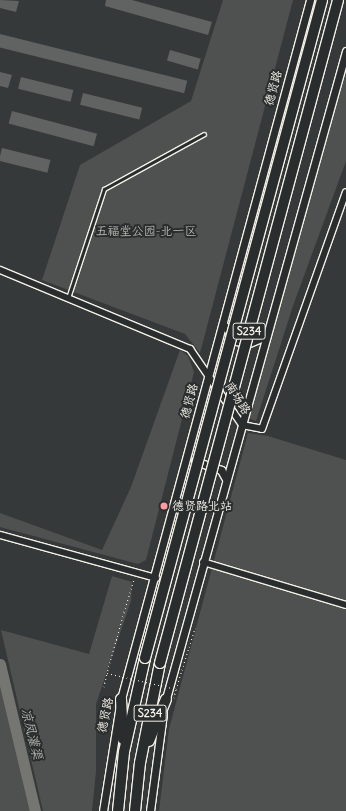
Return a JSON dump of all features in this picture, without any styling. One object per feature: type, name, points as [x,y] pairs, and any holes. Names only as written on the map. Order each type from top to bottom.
[{"type":"highway","name":"德贤路","points":[[118,811],[124,752],[145,658],[322,0]]},
{"type":"highway","name":"S234","points":[[140,763],[160,663],[338,0]]},
{"type":"highway","points":[[121,699],[124,752]]},
{"type":"highway","points":[[134,811],[140,763],[169,701]]},
{"type":"street","name":"德贤路","points":[[103,811],[121,699],[156,578],[310,0]]},
{"type":"street","points":[[150,811],[169,701],[203,562],[346,51]]},
{"type":"street","name":"南场路","points":[[0,270],[190,349],[210,374],[242,425],[262,429],[346,192]]},
{"type":"street","points":[[223,324],[237,341],[247,344],[266,336]]},
{"type":"street","points":[[186,466],[196,461],[209,464],[221,470],[226,479]]},
{"type":"street","points":[[0,535],[156,578]]},
{"type":"street","points":[[203,562],[346,605]]},
{"type":"lane","points":[[68,298],[104,189],[204,134]]},
{"type":"path","points":[[124,612],[134,579]]},
{"type":"path","points":[[104,687],[107,673]]},
{"type":"path","points":[[169,701],[176,689]]},
{"type":"green space","name":"五福堂公园-北一区","points":[[223,0],[293,0],[200,353],[185,334],[42,280],[80,165],[191,101]]},
{"type":"green space","points":[[346,69],[346,161],[293,306],[256,421],[249,418]]},
{"type":"green space","points":[[180,350],[188,356],[194,372],[146,560],[138,564],[0,527],[0,513],[102,550],[131,487]]},
{"type":"green space","points":[[248,433],[268,436],[346,460],[346,811],[159,811],[169,729]]},
{"type":"green space","points":[[112,576],[132,582],[131,601],[96,704],[96,771],[92,811],[43,811],[1,630],[89,654]]},
{"type":"green space","points":[[0,683],[16,745],[31,811],[0,811]]},
{"type":"building","points":[[0,0],[19,1],[16,12],[0,8]]},
{"type":"building","points":[[106,0],[132,0],[212,22],[208,35],[105,6]]},
{"type":"building","points":[[0,34],[187,81],[184,93],[0,47]]},
{"type":"building","points":[[170,50],[201,59],[198,69],[167,61]]},
{"type":"building","points":[[0,72],[12,75],[8,88],[0,86]]},
{"type":"building","points":[[21,77],[73,90],[70,102],[18,89]]},
{"type":"building","points":[[83,93],[142,108],[139,119],[80,105]]},
{"type":"building","points":[[12,111],[97,134],[94,146],[9,124]]},
{"type":"building","points":[[2,148],[51,160],[47,173],[0,161]]},
{"type":"waterway","name":"凉凤灌渠","points":[[0,664],[35,811]]},
{"type":"place","name":"德贤路北站","points":[[164,506]]}]
